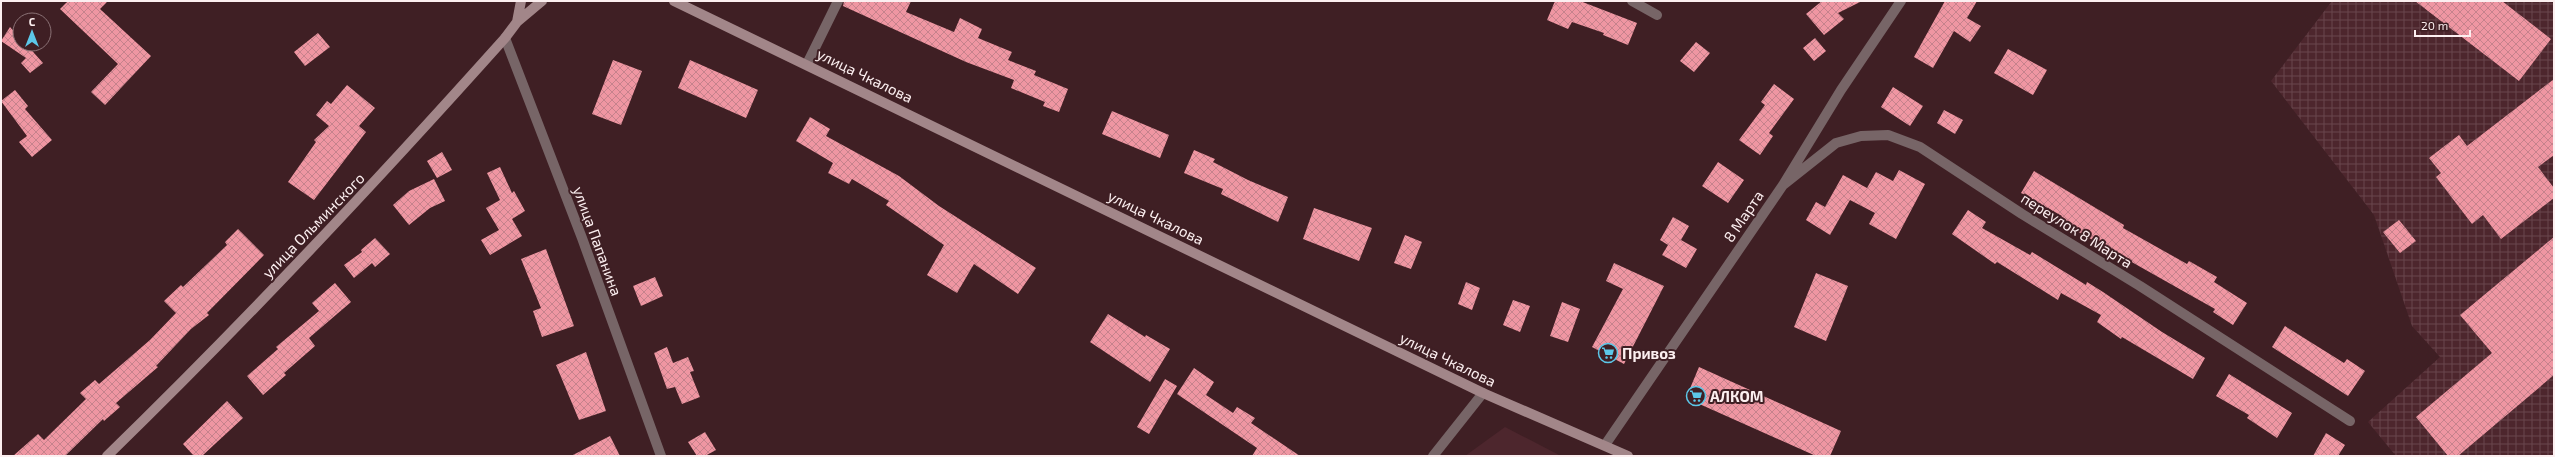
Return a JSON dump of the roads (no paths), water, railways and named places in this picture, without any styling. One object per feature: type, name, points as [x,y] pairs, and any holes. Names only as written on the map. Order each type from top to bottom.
[{"type":"street","name":"улица Ольминского","points":[[107,456],[176,389],[397,158],[506,38],[517,22],[521,1]]},
{"type":"street","points":[[517,22],[542,1]]},
{"type":"street","name":"улица Чкалова","points":[[674,1],[807,64],[1483,393],[1628,456]]},
{"type":"street","points":[[807,64],[838,1]]},
{"type":"street","points":[[1632,1],[1657,15]]},
{"type":"street","name":"8 Марта","points":[[1605,445],[1783,185],[1841,90],[1901,1]]},
{"type":"street","name":"улица Папанина","points":[[506,38],[579,230],[661,456]]},
{"type":"street","name":"переулок 8 Марта","points":[[1783,185],[1836,143],[1861,136],[1888,135],[1920,147],[2022,214],[2140,286],[2350,421]]},
{"type":"street","points":[[1433,456],[1483,393]]},
{"type":"place","name":"Привоз","points":[[1608,353]]},
{"type":"place","name":"АЛКОМ","points":[[1696,396]]}]
